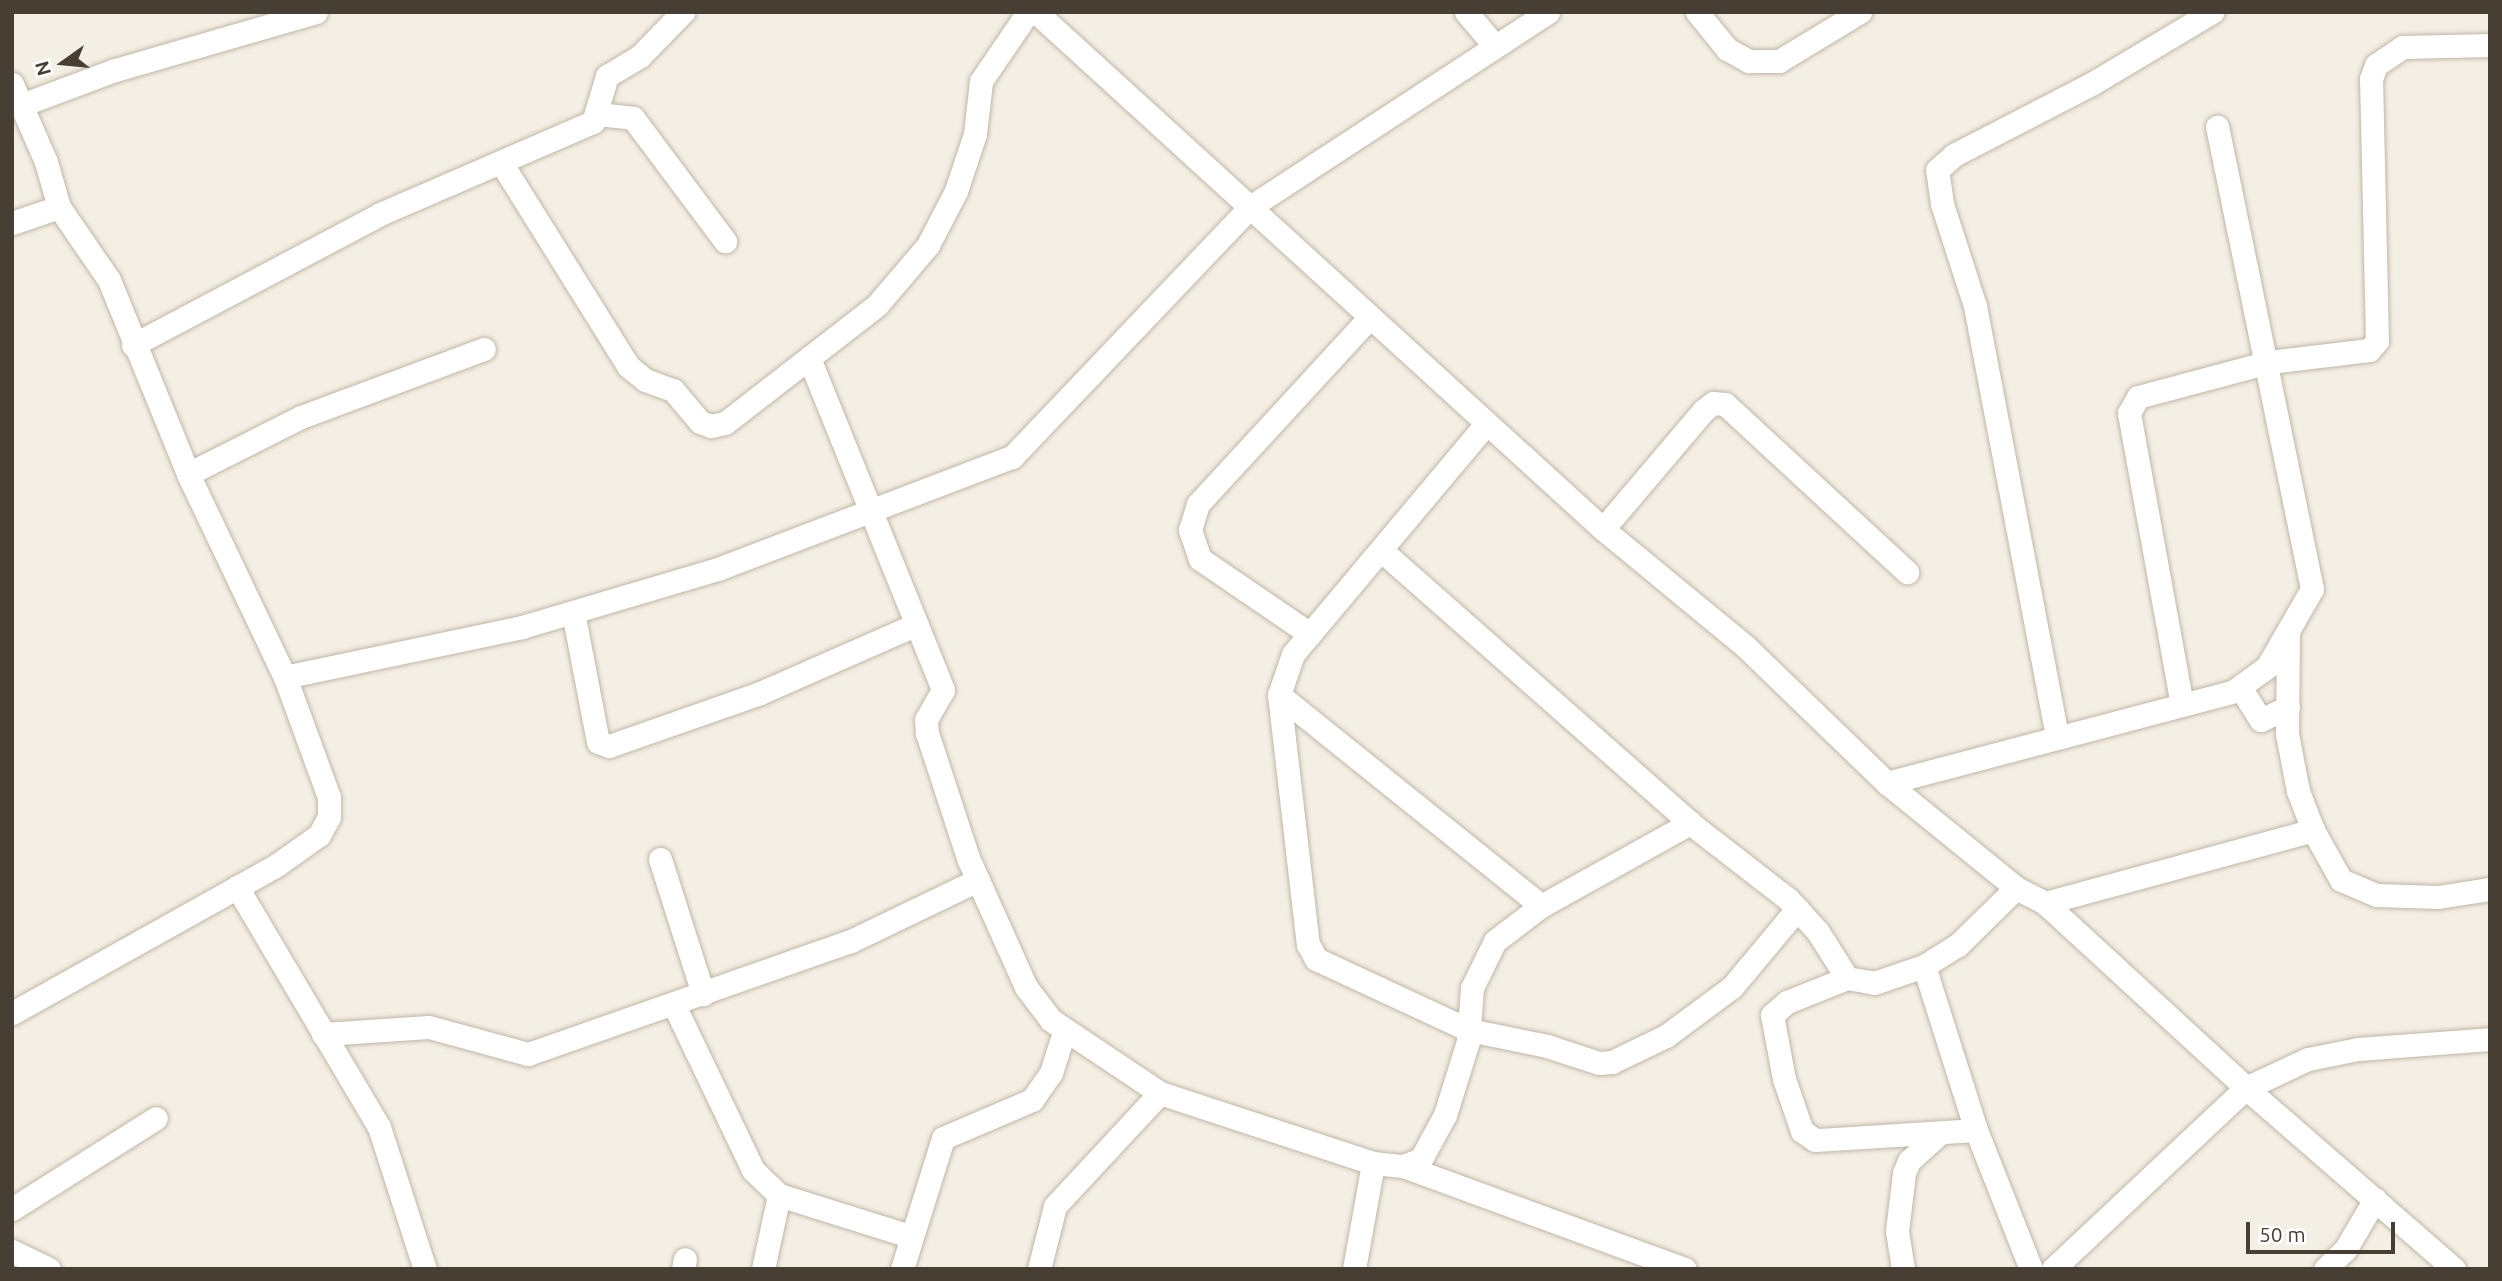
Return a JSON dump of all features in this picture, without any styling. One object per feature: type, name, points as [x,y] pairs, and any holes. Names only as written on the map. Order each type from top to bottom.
[{"type":"street","points":[[24,104],[141,61],[316,12]]},
{"type":"street","points":[[133,345],[380,214],[584,127],[597,114],[607,76],[640,56],[683,12]]},
{"type":"street","points":[[502,164],[628,366],[645,380],[673,390],[700,422],[711,426],[725,423],[877,305],[928,245],[956,191],[971,146],[981,80],[1028,12]]},
{"type":"street","points":[[1036,12],[1368,319],[1603,529],[1746,647],[1887,783],[2016,887],[2045,902],[2246,1088],[2454,1269]]},
{"type":"street","points":[[1466,12],[1494,46]]},
{"type":"street","points":[[285,677],[522,627],[718,569],[1012,457],[1250,208],[1366,135],[1548,12]]},
{"type":"street","points":[[1697,12],[1727,49],[1749,61],[1779,61],[1860,12]]},
{"type":"street","points":[[2057,736],[1975,306],[1942,204],[1937,170],[1954,155],[2093,83],[2212,12]]},
{"type":"street","points":[[2182,705],[2129,413],[2138,397],[2269,362],[2369,350],[2377,341],[2371,79],[2376,65],[2403,47],[2490,45]]},
{"type":"street","points":[[12,84],[24,104],[59,206],[109,280],[133,345],[188,474],[285,677],[329,797],[329,817],[319,835],[237,887],[12,1013]]},
{"type":"street","points":[[597,114],[633,118],[725,241]]},
{"type":"street","points":[[1887,783],[2182,705],[2240,687],[2267,667],[2288,636],[2312,589],[2269,362],[2217,127]]},
{"type":"street","points":[[12,223],[59,206]]},
{"type":"street","points":[[1310,634],[1200,559],[1190,530],[1198,504],[1368,319]]},
{"type":"street","points":[[188,474],[301,417],[484,349]]},
{"type":"street","points":[[809,358],[943,690],[926,720],[927,733],[978,880],[1026,987],[1064,1032],[1160,1093],[1373,1163],[1403,1166],[1685,1269]]},
{"type":"street","points":[[1603,529],[1703,411],[1713,403],[1725,404],[1907,572]]},
{"type":"street","points":[[1486,424],[1293,654],[1279,695],[1308,944],[1316,959],[1469,1030],[1547,1046],[1599,1063],[1612,1062],[1665,1035],[1732,988],[1797,909]]},
{"type":"street","points":[[1382,551],[1689,823],[1797,909],[1847,978]]},
{"type":"street","points":[[573,611],[598,742],[609,746],[760,693],[917,624]]},
{"type":"street","points":[[2288,636],[2287,734],[2298,791],[2313,830],[2342,880],[2377,895],[2438,897],[2490,889]]},
{"type":"street","points":[[2240,687],[2261,720],[2288,707]]},
{"type":"street","points":[[1279,695],[1541,906]]},
{"type":"street","points":[[1403,1166],[1421,1159],[1433,1144],[1469,1030],[1472,988],[1481,964],[1495,941],[1541,906],[1689,823]]},
{"type":"street","points":[[2045,902],[2313,830]]},
{"type":"street","points":[[660,859],[703,994]]},
{"type":"street","points":[[323,1034],[429,1027],[521,1054],[674,1005],[851,941],[978,880]]},
{"type":"street","points":[[237,887],[379,1128],[425,1269]]},
{"type":"street","points":[[1976,1130],[1828,1142],[1802,1131],[1784,1079],[1772,1015],[1787,1002],[1847,978],[1874,984],[1924,966],[1958,945],[2016,887]]},
{"type":"street","points":[[1924,966],[1976,1130],[2031,1269]]},
{"type":"street","points":[[674,1005],[742,1153],[779,1195],[910,1236]]},
{"type":"street","points":[[901,1269],[943,1138],[952,1130],[1032,1100],[1051,1073],[1064,1032]]},
{"type":"street","points":[[2053,1269],[2246,1088],[2308,1059],[2358,1049],[2490,1039]]},
{"type":"street","points":[[1039,1269],[1055,1206],[1160,1093]]},
{"type":"street","points":[[12,1209],[156,1118]]},
{"type":"street","points":[[1900,1268],[1897,1231],[1902,1180],[1909,1161],[1940,1133]]},
{"type":"street","points":[[1354,1269],[1373,1163]]},
{"type":"street","points":[[763,1269],[779,1195]]},
{"type":"street","points":[[2325,1269],[2345,1250],[2375,1199]]},
{"type":"street","points":[[12,1251],[49,1269]]}]
